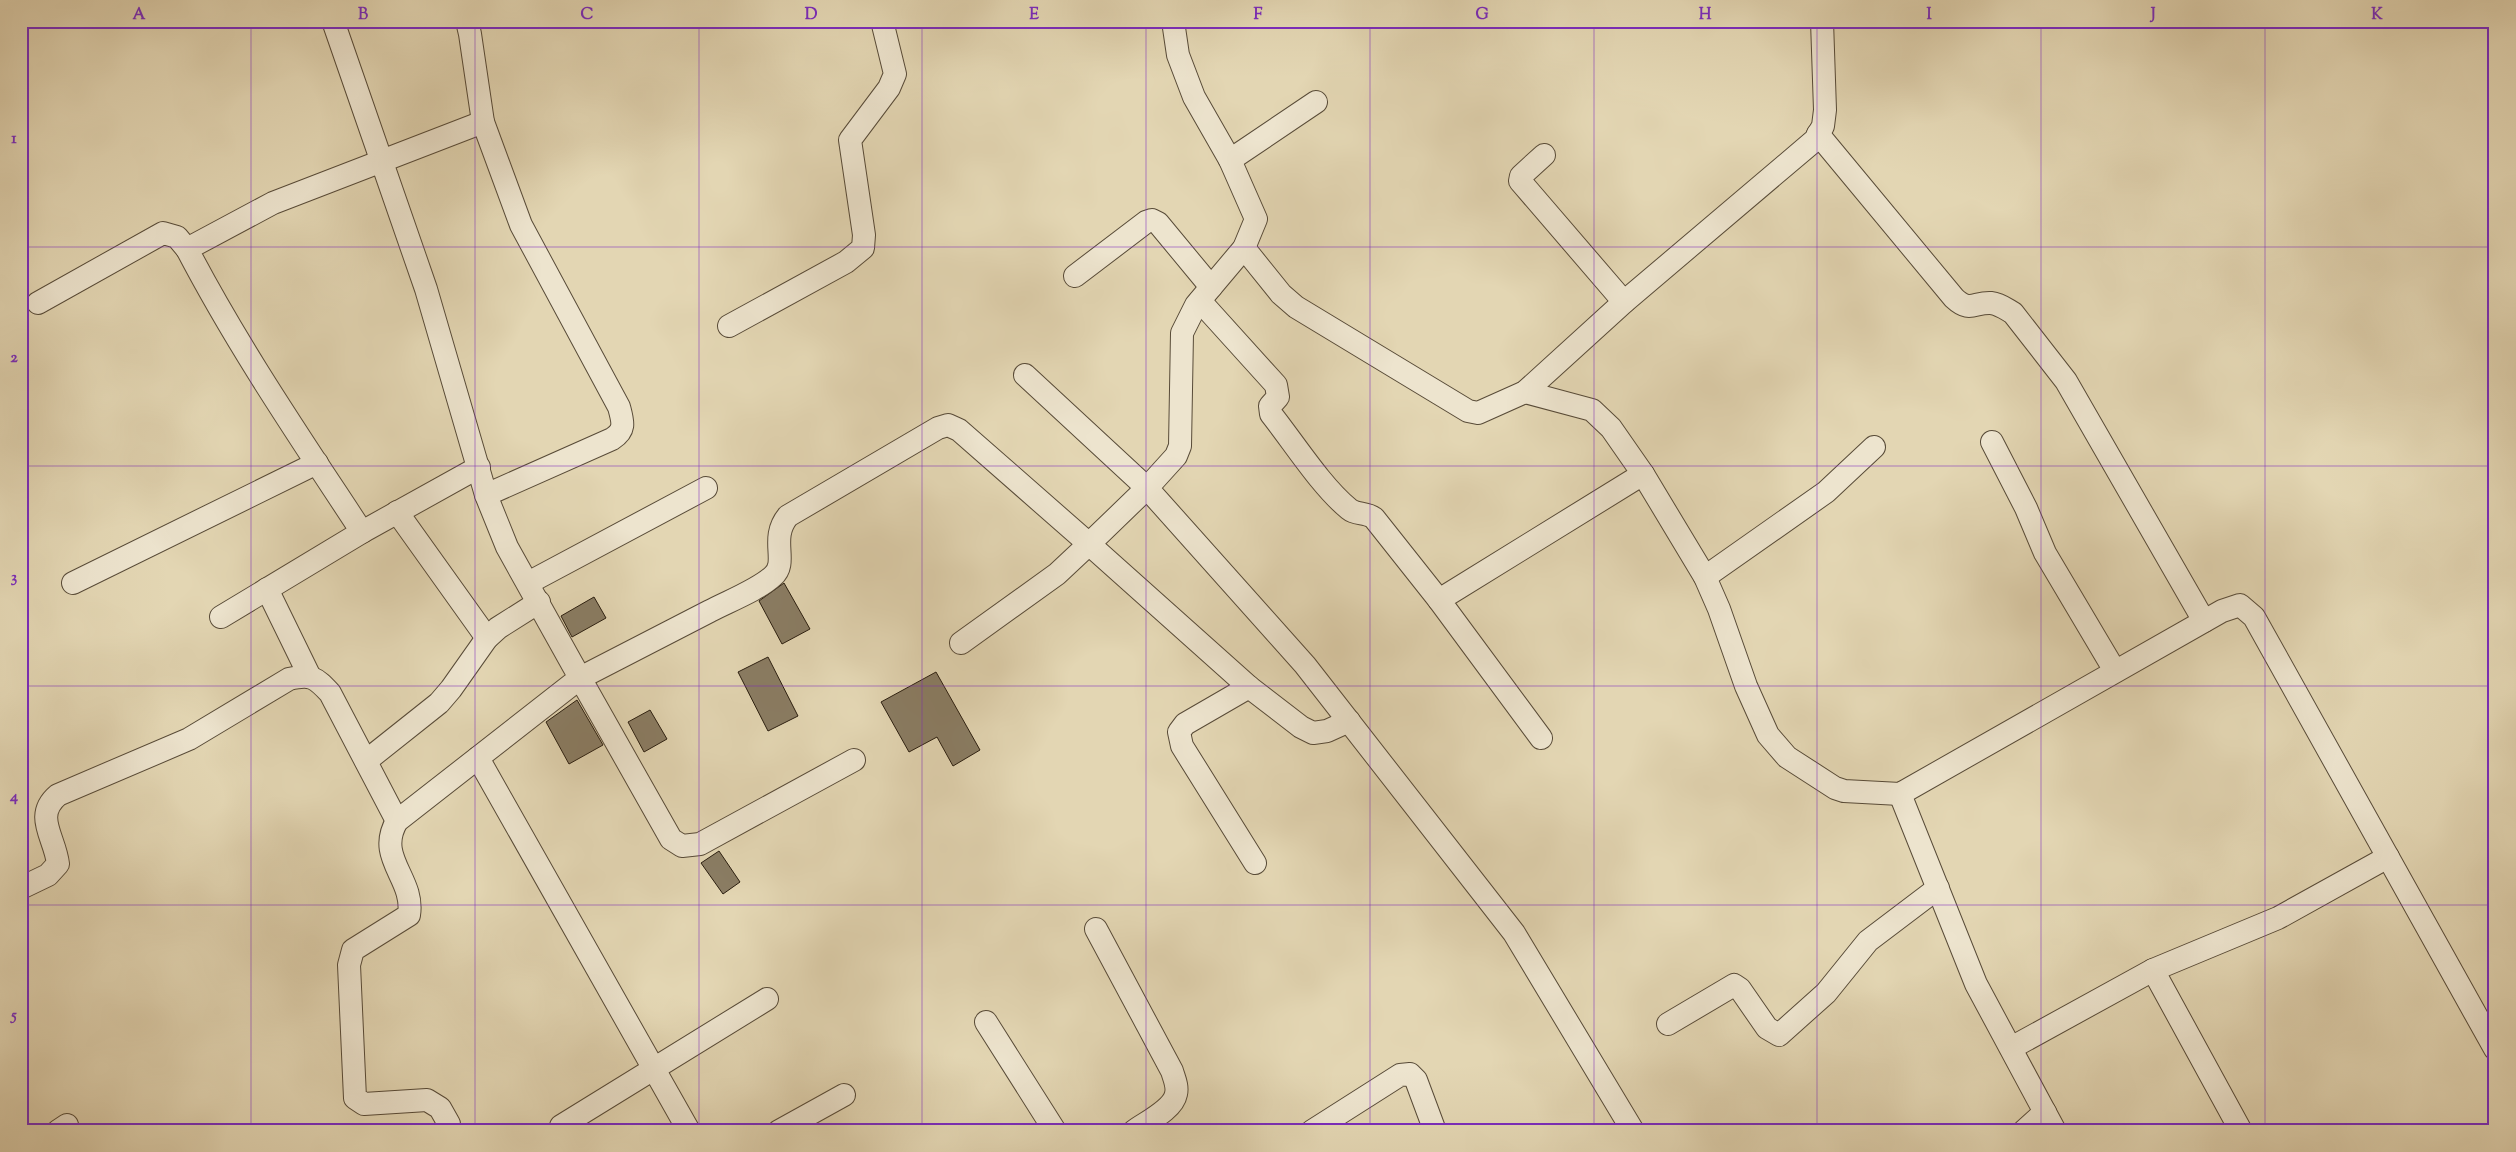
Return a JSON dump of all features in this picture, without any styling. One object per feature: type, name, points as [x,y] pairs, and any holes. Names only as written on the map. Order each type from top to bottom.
[{"type":"street","points":[[333,21],[426,289],[486,495],[507,547],[671,839],[682,846],[700,844],[854,760]]},
{"type":"street","points":[[467,21],[482,122],[526,237],[619,407],[624,424],[621,433],[612,439],[486,495]]},
{"type":"street","points":[[729,326],[846,262],[863,248],[864,235],[850,140],[889,88],[895,74],[882,21]]},
{"type":"street","points":[[961,643],[1057,574],[1148,488],[1176,456],[1180,446],[1182,333],[1206,294],[1244,248],[1256,219],[1230,160],[1194,97],[1178,56],[1173,21]]},
{"type":"street","points":[[1244,248],[1281,294],[1296,306],[1468,411],[1478,413],[1525,392],[1624,302],[1815,140],[1823,126],[1825,110],[1822,21]]},
{"type":"street","points":[[1230,160],[1316,102]]},
{"type":"street","points":[[187,249],[273,203],[382,163],[482,122]]},
{"type":"street","points":[[1818,134],[1954,298],[1962,305],[1971,307],[1990,303],[2002,306],[2013,313],[2066,381],[2204,622]]},
{"type":"street","points":[[1544,154],[1521,176],[1520,180],[1624,302]]},
{"type":"street","points":[[1075,276],[1146,222],[1152,220],[1158,223],[1206,294],[1276,385],[1278,397],[1270,406],[1271,414],[1348,509],[1368,513],[1374,518],[1439,600],[1541,738]]},
{"type":"street","points":[[38,303],[163,233],[177,237],[187,249],[256,371],[362,532]]},
{"type":"street","points":[[1025,375],[1148,488],[1305,665],[1514,932],[1633,1131]]},
{"type":"street","points":[[1525,392],[1592,410],[1611,428],[1643,474],[1705,577],[1719,609],[1746,686],[1768,735],[1787,757],[1835,788],[1844,791],[1900,794],[2204,622],[2240,605],[2254,616],[2495,1049]]},
{"type":"street","points":[[448,1131],[449,1124],[440,1108],[427,1100],[364,1104],[355,1098],[349,965],[353,950],[403,920],[409,915],[411,902],[389,848],[389,834],[397,821],[580,678],[739,596],[774,575],[781,563],[778,538],[780,526],[788,516],[938,428],[948,426],[960,430],[1249,687],[1301,727],[1313,733],[1328,731],[1349,721]]},
{"type":"street","points":[[1992,442],[2026,508],[2045,553],[2116,671]]},
{"type":"street","points":[[1705,577],[1826,492],[1874,447]]},
{"type":"street","points":[[73,583],[316,462]]},
{"type":"street","points":[[221,617],[396,512],[479,467]]},
{"type":"street","points":[[1439,600],[1643,474]]},
{"type":"street","points":[[366,761],[439,703],[451,690],[487,638],[533,593],[706,488]]},
{"type":"street","points":[[396,512],[487,638]]},
{"type":"street","points":[[267,589],[310,677]]},
{"type":"street","points":[[21,888],[48,875],[58,864],[44,815],[48,804],[58,795],[189,739],[289,679],[305,676],[317,680],[330,693],[397,821]]},
{"type":"street","points":[[1249,687],[1185,724],[1179,732],[1182,746],[1255,863]]},
{"type":"street","points":[[478,758],[688,1131]]},
{"type":"street","points":[[1900,794],[1976,984],[2050,1121],[2024,1131]]},
{"type":"street","points":[[2011,1048],[2154,970],[2278,918],[2388,857]]},
{"type":"street","points":[[1668,1024],[1734,984],[1740,989],[1767,1028],[1779,1035],[1786,1031],[1826,993],[1868,941],[1938,888]]},
{"type":"street","points":[[1096,929],[1172,1071],[1176,1085],[1176,1095],[1170,1105],[1134,1131]]},
{"type":"street","points":[[2154,970],[2241,1131]]},
{"type":"street","points":[[561,1126],[767,999]]},
{"type":"street","points":[[986,1022],[1055,1131]]},
{"type":"street","points":[[1312,1131],[1400,1075],[1410,1074],[1416,1080],[1434,1131]]},
{"type":"street","points":[[779,1131],[844,1095]]},
{"type":"building","points":[[784,583],[810,629],[782,644],[759,601]]},
{"type":"building","points":[[594,597],[606,618],[572,637],[561,616]]},
{"type":"building","points":[[768,657],[798,716],[768,731],[738,672]]},
{"type":"building","points":[[936,672],[980,750],[953,766],[937,737],[909,752],[881,702]]},
{"type":"building","points":[[577,700],[603,745],[569,764],[546,722]]},
{"type":"building","points":[[650,710],[667,739],[644,752],[628,722]]},
{"type":"building","points":[[719,851],[740,882],[723,894],[701,863]]}]
